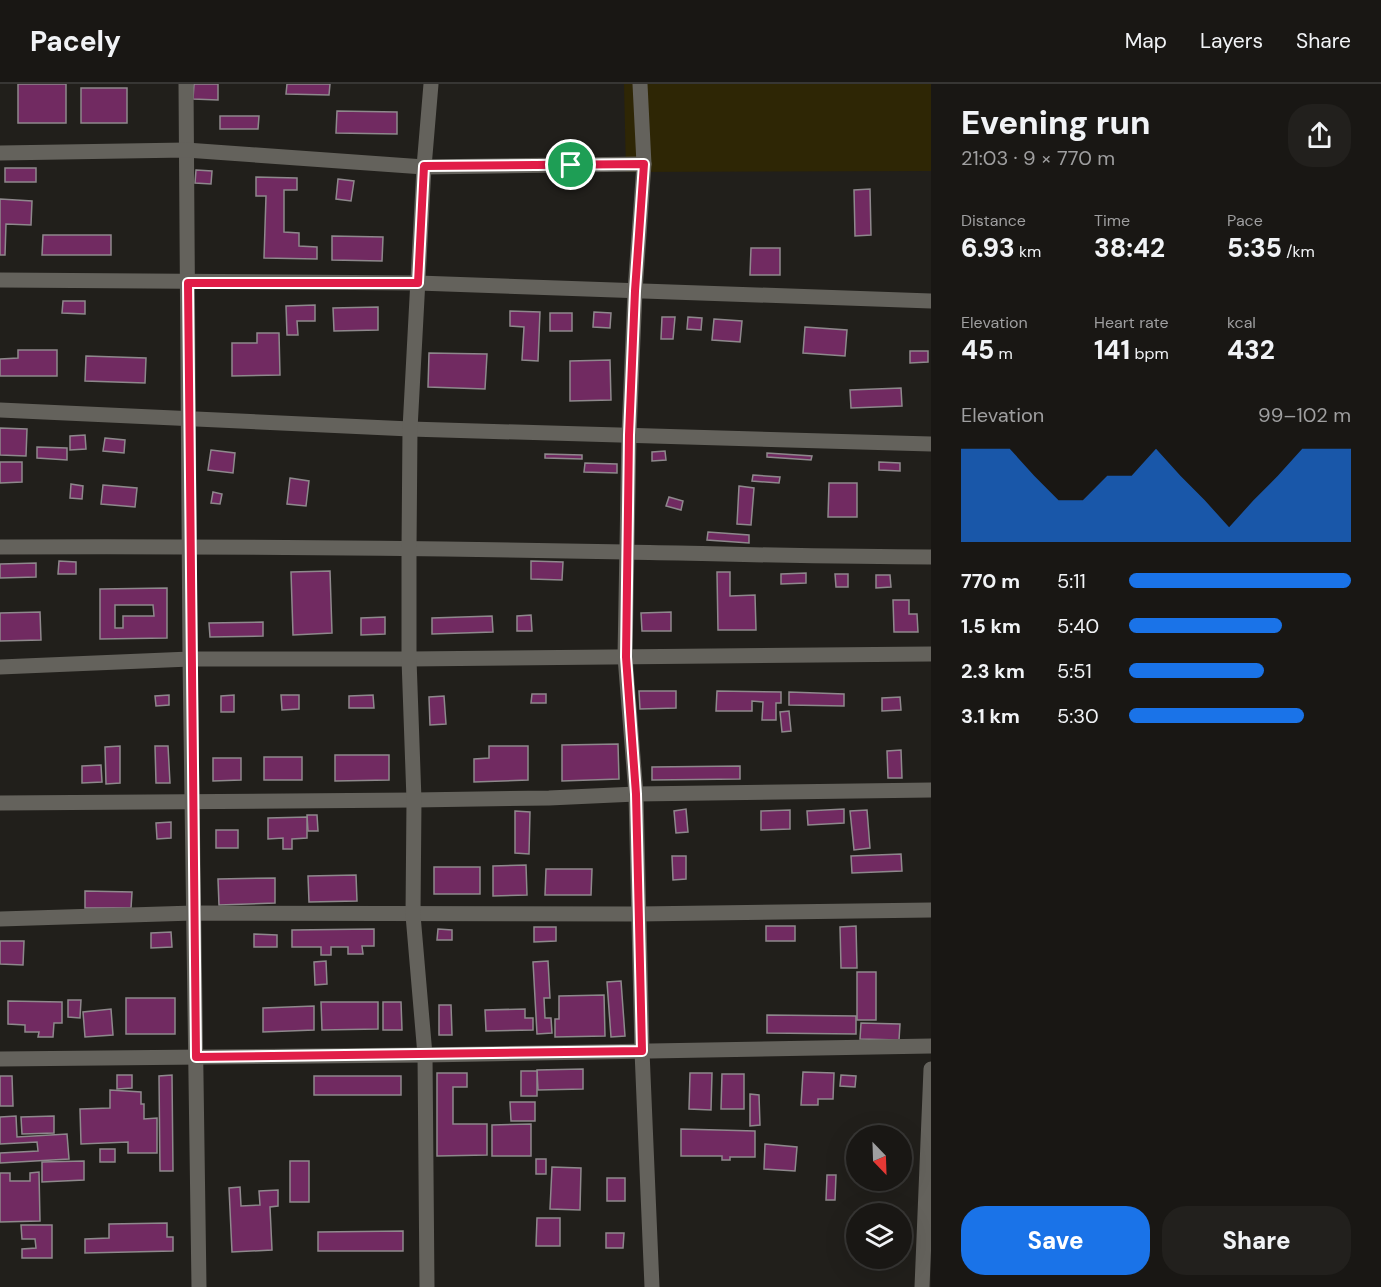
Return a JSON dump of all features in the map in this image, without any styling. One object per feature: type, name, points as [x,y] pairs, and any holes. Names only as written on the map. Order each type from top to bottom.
[{"type":"street","points":[[186,84],[190,659],[199,1287]]},
{"type":"street","points":[[427,1287],[425,1055],[413,915],[414,800],[409,659],[409,549],[410,429],[424,166],[431,84]]},
{"type":"street","points":[[640,84],[644,164],[635,291],[629,435],[626,657],[636,794],[642,1051],[652,1287]]},
{"type":"street","points":[[0,153],[186,150],[424,166],[644,164]]},
{"type":"street","points":[[0,280],[418,283],[931,301]]},
{"type":"street","points":[[0,410],[410,429],[931,444]]},
{"type":"street","points":[[0,547],[409,549],[797,557],[931,557]]},
{"type":"street","points":[[0,667],[190,659],[931,654]]},
{"type":"street","points":[[0,802],[414,800],[931,790]]},
{"type":"street","points":[[0,919],[194,913],[413,915],[931,910]]},
{"type":"street","points":[[0,1059],[425,1055],[931,1046]]},
{"type":"street","points":[[922,1287],[931,1069]]},
{"type":"sand","points":[[624,84],[931,84],[931,171],[626,172]]},
{"type":"building","points":[[18,84],[66,84],[66,123],[18,123]]},
{"type":"building","points":[[194,84],[218,84],[218,100],[193,99]]},
{"type":"building","points":[[287,84],[330,84],[329,95],[286,94]]},
{"type":"building","points":[[81,88],[127,88],[127,123],[81,123]]},
{"type":"building","points":[[337,111],[397,112],[397,134],[336,133]]},
{"type":"building","points":[[220,116],[259,116],[258,129],[220,129]]},
{"type":"building","points":[[5,168],[36,168],[36,182],[5,182]]},
{"type":"building","points":[[196,170],[212,171],[211,184],[195,183]]},
{"type":"building","points":[[256,177],[297,178],[297,190],[284,190],[284,232],[299,233],[299,246],[317,247],[317,259],[264,258],[266,196],[256,196]]},
{"type":"building","points":[[338,179],[354,181],[351,201],[336,199]]},
{"type":"building","points":[[870,189],[871,235],[855,236],[854,190]]},
{"type":"building","points":[[0,199],[32,201],[31,225],[6,224],[5,255],[0,255]]},
{"type":"building","points":[[43,235],[111,235],[111,255],[42,255]]},
{"type":"building","points":[[332,236],[383,237],[382,261],[332,260]]},
{"type":"building","points":[[751,248],[780,248],[780,275],[750,275]]},
{"type":"building","points":[[63,301],[85,301],[85,314],[62,313]]},
{"type":"building","points":[[315,305],[315,321],[297,321],[298,335],[287,335],[286,306]]},
{"type":"building","points":[[378,307],[378,330],[334,331],[333,308]]},
{"type":"building","points":[[510,311],[540,312],[538,361],[522,360],[524,327],[510,326]]},
{"type":"building","points":[[594,312],[611,313],[610,328],[593,327]]},
{"type":"building","points":[[550,313],[572,313],[572,331],[550,331]]},
{"type":"building","points":[[662,317],[675,317],[673,339],[661,339]]},
{"type":"building","points":[[688,317],[702,318],[701,330],[687,329]]},
{"type":"building","points":[[714,319],[742,321],[740,342],[712,340]]},
{"type":"building","points":[[805,327],[847,330],[845,356],[803,353]]},
{"type":"building","points":[[257,333],[279,333],[280,375],[232,376],[232,343],[257,343]]},
{"type":"building","points":[[18,350],[57,350],[57,376],[0,376],[0,359],[18,358]]},
{"type":"building","points":[[910,351],[928,351],[928,362],[910,363]]},
{"type":"building","points":[[429,353],[487,354],[485,389],[428,387]]},
{"type":"building","points":[[86,356],[146,358],[145,383],[85,381]]},
{"type":"building","points":[[610,360],[611,400],[570,401],[570,361]]},
{"type":"building","points":[[901,388],[902,406],[851,408],[850,390]]},
{"type":"building","points":[[0,428],[27,429],[26,456],[0,455]]},
{"type":"building","points":[[85,435],[86,449],[70,450],[70,436]]},
{"type":"building","points":[[105,438],[125,440],[124,453],[103,451]]},
{"type":"building","points":[[37,447],[67,448],[67,460],[37,458]]},
{"type":"building","points":[[211,450],[235,453],[233,473],[208,470]]},
{"type":"building","points":[[665,451],[666,460],[652,461],[652,452]]},
{"type":"building","points":[[767,453],[812,456],[811,460],[767,457]]},
{"type":"building","points":[[545,454],[582,455],[582,459],[545,458]]},
{"type":"building","points":[[0,462],[22,462],[22,482],[0,483]]},
{"type":"building","points":[[879,462],[900,463],[900,471],[879,470]]},
{"type":"building","points":[[585,463],[617,464],[617,473],[584,472]]},
{"type":"building","points":[[753,475],[780,477],[779,483],[752,481]]},
{"type":"building","points":[[290,478],[309,481],[306,506],[287,504]]},
{"type":"building","points":[[829,483],[857,483],[857,517],[828,517]]},
{"type":"building","points":[[71,484],[83,486],[82,499],[70,498]]},
{"type":"building","points":[[103,485],[137,488],[135,507],[101,504]]},
{"type":"building","points":[[739,486],[754,488],[751,525],[737,524]]},
{"type":"building","points":[[213,492],[222,494],[220,504],[211,503]]},
{"type":"building","points":[[669,497],[683,501],[681,510],[666,506]]},
{"type":"building","points":[[708,532],[749,535],[749,543],[707,540]]},
{"type":"building","points":[[59,561],[76,562],[76,574],[58,574]]},
{"type":"building","points":[[531,561],[563,562],[562,580],[531,579]]},
{"type":"building","points":[[36,563],[36,577],[0,578],[0,564]]},
{"type":"building","points":[[330,571],[332,633],[293,635],[291,572]]},
{"type":"building","points":[[717,572],[730,572],[730,596],[755,595],[756,630],[718,630]]},
{"type":"building","points":[[806,573],[806,583],[781,584],[781,574]]},
{"type":"building","points":[[835,574],[848,574],[848,587],[836,587]]},
{"type":"building","points":[[876,575],[890,575],[891,587],[876,588]]},
{"type":"building","points":[[167,588],[167,638],[100,639],[100,589]],"holes":[[[115,605],[153,605],[154,616],[123,616],[123,628],[115,628]]]},
{"type":"building","points":[[893,600],[909,600],[909,614],[917,614],[918,632],[894,632]]},
{"type":"building","points":[[40,612],[41,640],[0,641],[0,613]]},
{"type":"building","points":[[671,612],[671,631],[642,631],[641,613]]},
{"type":"building","points":[[531,615],[532,631],[517,631],[517,616]]},
{"type":"building","points":[[492,616],[493,632],[432,634],[432,618]]},
{"type":"building","points":[[385,617],[385,634],[361,635],[361,618]]},
{"type":"building","points":[[263,622],[263,636],[210,637],[209,623]]},
{"type":"building","points":[[639,691],[676,691],[676,708],[640,709]]},
{"type":"building","points":[[717,691],[781,692],[781,703],[776,703],[776,720],[762,720],[763,702],[752,701],[752,711],[716,711]]},
{"type":"building","points":[[789,692],[844,694],[844,706],[789,705]]},
{"type":"building","points":[[532,694],[546,694],[546,703],[531,703]]},
{"type":"building","points":[[169,695],[169,705],[156,706],[155,696]]},
{"type":"building","points":[[234,695],[234,712],[221,712],[221,696]]},
{"type":"building","points":[[281,695],[299,695],[299,709],[282,710]]},
{"type":"building","points":[[373,695],[374,708],[349,708],[349,696]]},
{"type":"building","points":[[444,696],[446,724],[430,725],[429,697]]},
{"type":"building","points":[[900,697],[901,710],[882,711],[882,698]]},
{"type":"building","points":[[789,711],[791,731],[782,732],[780,712]]},
{"type":"building","points":[[618,744],[619,779],[562,781],[562,745]]},
{"type":"building","points":[[120,746],[120,783],[106,784],[105,747]]},
{"type":"building","points":[[155,746],[168,746],[170,783],[156,783]]},
{"type":"building","points":[[489,746],[528,746],[528,780],[474,782],[474,759],[489,758]]},
{"type":"building","points":[[901,750],[902,778],[888,778],[887,751]]},
{"type":"building","points":[[335,755],[389,755],[389,780],[335,781]]},
{"type":"building","points":[[264,757],[302,757],[302,780],[264,780]]},
{"type":"building","points":[[213,758],[241,758],[241,780],[213,781]]},
{"type":"building","points":[[101,765],[102,782],[82,783],[82,766]]},
{"type":"building","points":[[740,766],[740,779],[652,780],[652,767]]},
{"type":"building","points":[[686,809],[688,832],[676,833],[674,811]]},
{"type":"building","points":[[844,809],[844,823],[808,825],[807,811]]},
{"type":"building","points":[[790,810],[790,829],[761,830],[761,811]]},
{"type":"building","points":[[867,810],[870,848],[854,850],[850,811]]},
{"type":"building","points":[[515,811],[530,812],[529,854],[515,853]]},
{"type":"building","points":[[307,815],[317,815],[318,831],[308,831]]},
{"type":"building","points":[[307,817],[307,838],[292,839],[292,849],[283,849],[283,838],[268,839],[268,818]]},
{"type":"building","points":[[171,822],[171,838],[157,839],[156,823]]},
{"type":"building","points":[[216,830],[238,830],[238,848],[216,848]]},
{"type":"building","points":[[901,854],[902,871],[852,873],[851,856]]},
{"type":"building","points":[[672,856],[686,856],[686,879],[673,880]]},
{"type":"building","points":[[526,865],[527,895],[493,896],[493,866]]},
{"type":"building","points":[[434,867],[480,867],[480,894],[434,894]]},
{"type":"building","points":[[546,869],[592,869],[591,895],[545,895]]},
{"type":"building","points":[[356,875],[357,901],[309,902],[308,876]]},
{"type":"building","points":[[275,878],[275,903],[219,905],[218,879]]},
{"type":"building","points":[[85,891],[132,892],[131,908],[85,908]]},
{"type":"building","points":[[766,926],[795,926],[795,941],[766,941]]},
{"type":"building","points":[[856,926],[857,968],[841,968],[840,927]]},
{"type":"building","points":[[534,927],[556,927],[556,941],[534,942]]},
{"type":"building","points":[[374,929],[374,946],[362,946],[363,954],[348,954],[348,947],[331,947],[331,955],[321,955],[321,947],[292,947],[292,930]]},
{"type":"building","points":[[438,929],[452,930],[452,940],[437,940]]},
{"type":"building","points":[[171,932],[172,947],[151,948],[151,933]]},
{"type":"building","points":[[254,934],[277,935],[277,947],[254,947]]},
{"type":"building","points":[[0,941],[24,941],[23,965],[0,964]]},
{"type":"building","points":[[326,961],[327,984],[315,985],[314,962]]},
{"type":"building","points":[[548,961],[550,998],[544,998],[545,1018],[551,1018],[552,1033],[537,1034],[533,962]]},
{"type":"building","points":[[857,972],[876,972],[876,1020],[857,1020]]},
{"type":"building","points":[[621,981],[625,1036],[611,1037],[607,982]]},
{"type":"building","points":[[604,995],[605,1036],[555,1037],[555,1019],[559,1019],[559,996]]},
{"type":"building","points":[[126,998],[175,998],[175,1034],[126,1034]]},
{"type":"building","points":[[68,1000],[81,1000],[80,1018],[68,1017]]},
{"type":"building","points":[[8,1001],[62,1002],[62,1023],[54,1023],[53,1037],[38,1037],[39,1032],[25,1032],[25,1025],[8,1024]]},
{"type":"building","points":[[321,1002],[378,1002],[378,1029],[322,1030]]},
{"type":"building","points":[[383,1002],[401,1002],[402,1030],[383,1030]]},
{"type":"building","points":[[439,1005],[451,1005],[452,1035],[439,1035]]},
{"type":"building","points":[[314,1006],[314,1030],[263,1032],[263,1008]]},
{"type":"building","points":[[111,1009],[113,1035],[85,1037],[83,1012]]},
{"type":"building","points":[[525,1009],[525,1018],[533,1018],[533,1030],[486,1031],[485,1010]]},
{"type":"building","points":[[767,1015],[856,1016],[856,1034],[767,1033]]},
{"type":"building","points":[[861,1023],[900,1024],[899,1040],[860,1039]]},
{"type":"building","points":[[583,1069],[583,1089],[538,1090],[537,1070]]},
{"type":"building","points":[[521,1071],[537,1071],[537,1096],[521,1096]]},
{"type":"building","points":[[803,1072],[834,1073],[833,1099],[818,1099],[818,1105],[801,1105]]},
{"type":"building","points":[[437,1073],[467,1073],[467,1087],[453,1087],[453,1124],[487,1124],[487,1155],[437,1156]]},
{"type":"building","points":[[690,1073],[712,1073],[711,1110],[689,1109]]},
{"type":"building","points":[[722,1074],[744,1074],[744,1109],[721,1109]]},
{"type":"building","points":[[117,1075],[132,1075],[132,1088],[117,1089]]},
{"type":"building","points":[[172,1075],[173,1171],[160,1171],[159,1076]]},
{"type":"building","points":[[841,1075],[856,1076],[855,1087],[840,1086]]},
{"type":"building","points":[[0,1076],[12,1076],[13,1106],[0,1106]]},
{"type":"building","points":[[314,1076],[401,1076],[401,1095],[314,1095]]},
{"type":"building","points":[[110,1090],[141,1092],[144,1119],[157,1118],[157,1153],[128,1153],[128,1142],[81,1144],[80,1109],[110,1108]]},
{"type":"building","points":[[750,1094],[759,1095],[760,1125],[750,1126]]},
{"type":"building","points":[[510,1102],[535,1102],[535,1121],[511,1121]]},
{"type":"building","points":[[16,1116],[17,1137],[67,1134],[69,1159],[0,1163],[0,1153],[38,1151],[37,1142],[0,1144],[0,1117]]},
{"type":"building","points":[[54,1116],[54,1133],[22,1134],[21,1117]]},
{"type":"building","points":[[531,1124],[531,1156],[492,1156],[492,1125]]},
{"type":"building","points":[[681,1129],[755,1131],[755,1157],[730,1157],[730,1160],[722,1160],[722,1156],[681,1156]]},
{"type":"building","points":[[765,1144],[797,1147],[795,1171],[764,1169]]},
{"type":"building","points":[[100,1149],[115,1149],[115,1162],[100,1162]]},
{"type":"building","points":[[536,1159],[546,1159],[546,1174],[536,1174]]},
{"type":"building","points":[[84,1161],[84,1180],[42,1182],[42,1162]]},
{"type":"building","points":[[290,1161],[309,1161],[309,1202],[290,1202]]},
{"type":"building","points":[[552,1167],[581,1168],[580,1210],[550,1209]]},
{"type":"building","points":[[39,1172],[40,1221],[0,1222],[0,1173],[10,1173],[10,1181],[30,1181],[30,1173]]},
{"type":"building","points":[[827,1175],[836,1175],[835,1200],[826,1200]]},
{"type":"building","points":[[607,1178],[625,1178],[625,1201],[607,1201]]},
{"type":"building","points":[[240,1187],[241,1206],[260,1205],[259,1191],[278,1190],[278,1206],[270,1207],[272,1250],[232,1252],[229,1188]]},
{"type":"building","points":[[537,1218],[560,1218],[560,1246],[536,1246]]},
{"type":"building","points":[[167,1223],[167,1237],[173,1237],[173,1251],[85,1253],[85,1239],[109,1238],[109,1224]]},
{"type":"building","points":[[21,1225],[52,1225],[52,1258],[22,1258],[22,1249],[36,1248],[35,1239],[22,1239]]},
{"type":"building","points":[[403,1231],[403,1251],[318,1251],[318,1232]]},
{"type":"building","points":[[606,1233],[624,1233],[623,1248],[606,1248]]},
{"type":"route","points":[[644,164],[635,291],[629,435],[626,657],[636,794],[642,1051],[196,1057],[190,659],[188,283],[418,283],[424,166],[571,165],[644,164]]}]
